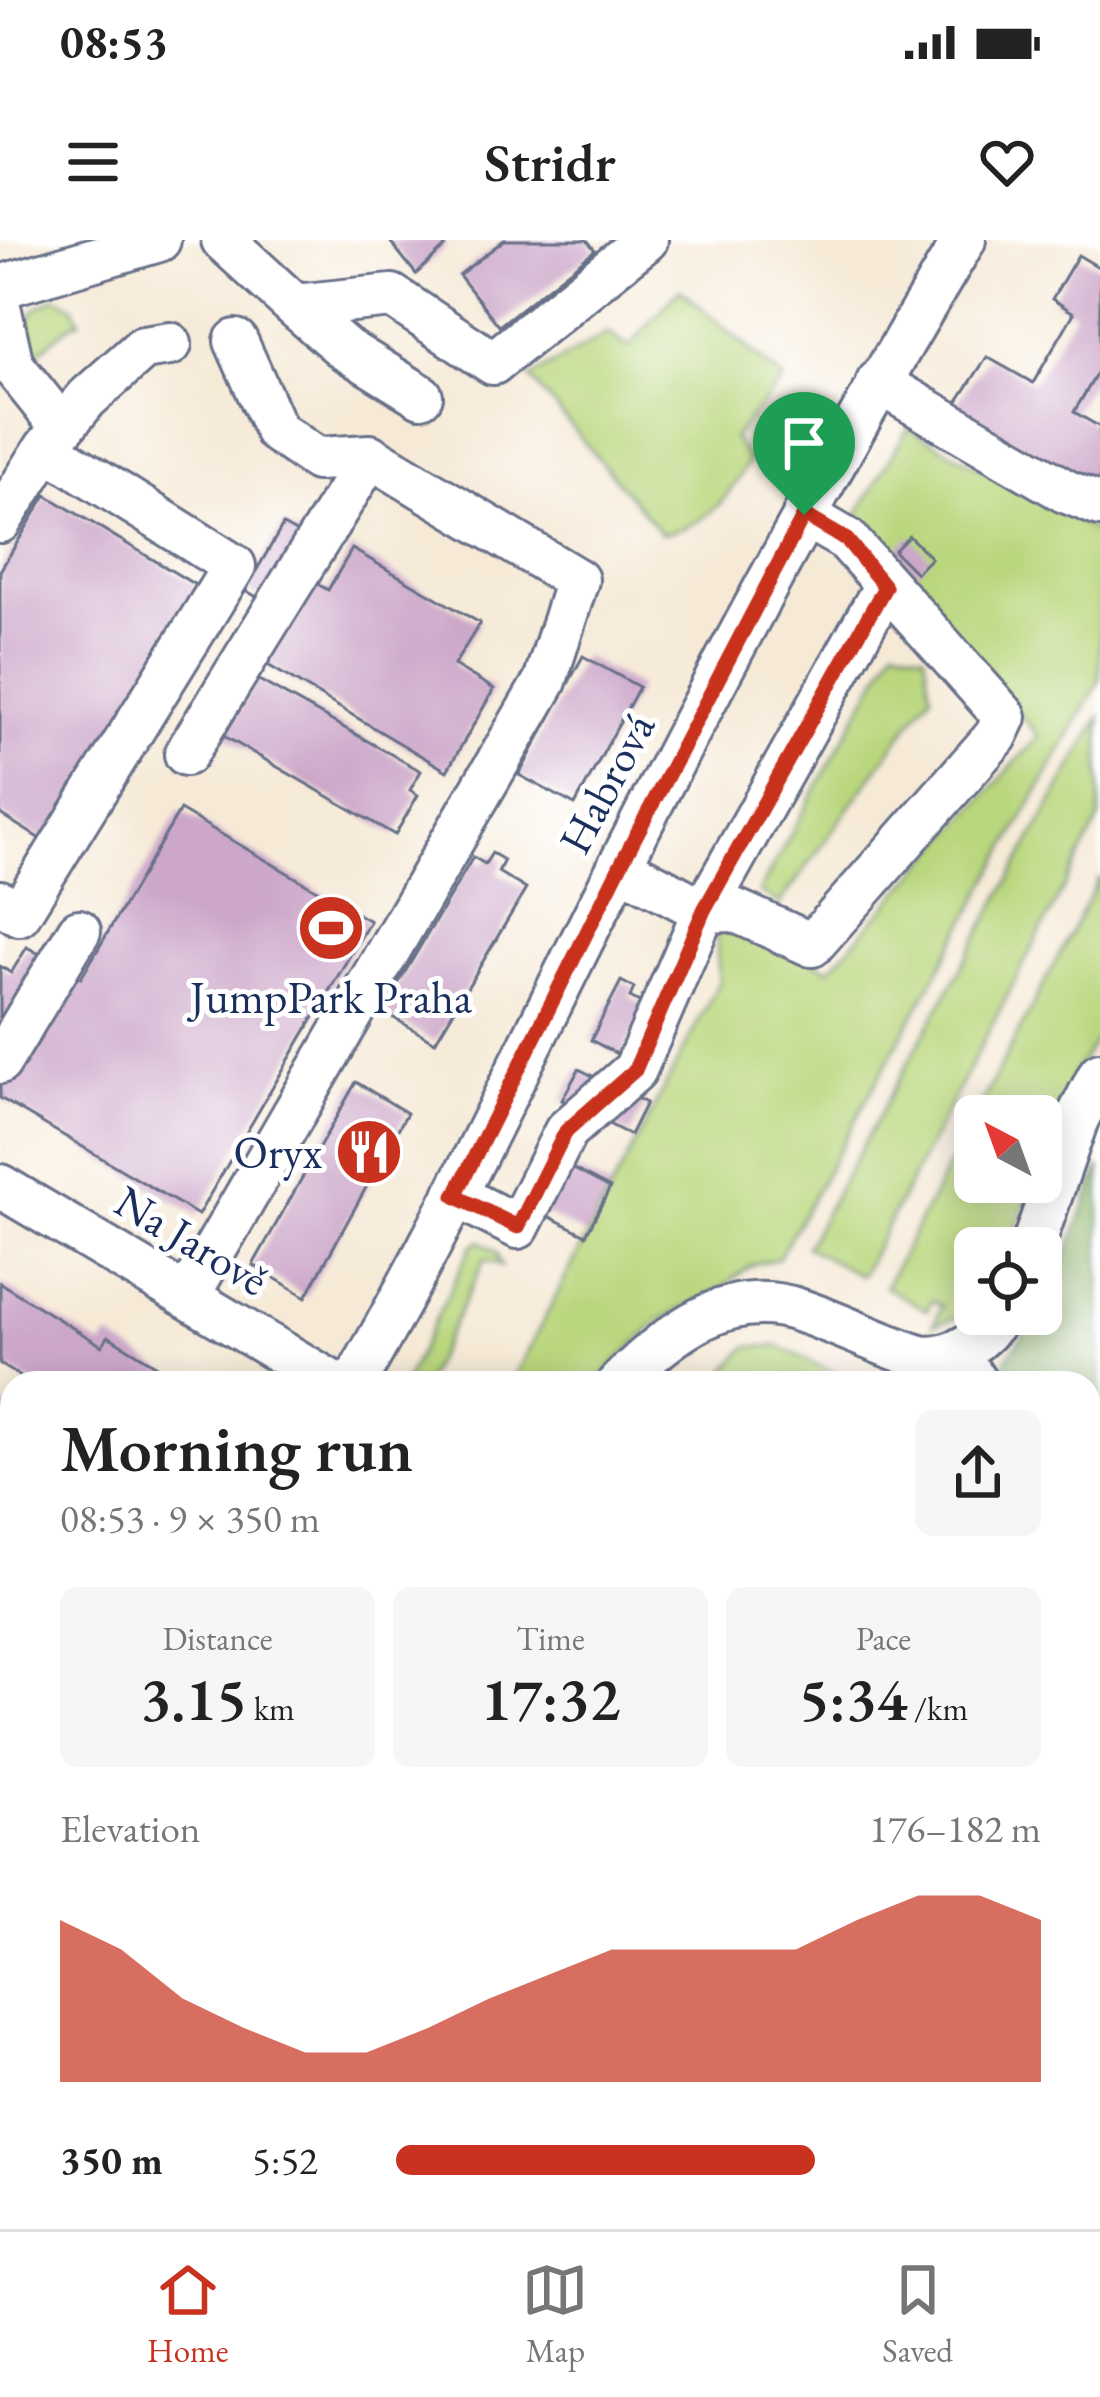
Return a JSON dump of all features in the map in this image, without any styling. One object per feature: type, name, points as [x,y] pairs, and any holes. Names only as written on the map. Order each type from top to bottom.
[{"type":"street","points":[[0,286],[160,240]]},
{"type":"street","points":[[223,240],[345,349],[421,396]]},
{"type":"street","points":[[295,306],[392,296],[493,363],[646,240]]},
{"type":"street","name":"Habrová","points":[[360,1371],[804,515],[964,240]]},
{"type":"street","points":[[0,311],[12,364],[53,436],[234,566],[19,914],[0,902]]},
{"type":"street","points":[[188,1296],[545,681],[577,580],[370,456],[317,459],[275,431],[236,340]]},
{"type":"street","points":[[0,521],[53,436],[143,348],[170,344]]},
{"type":"street","points":[[878,382],[1065,491],[1100,505]]},
{"type":"street","points":[[186,754],[370,456]]},
{"type":"street","points":[[620,866],[704,910],[734,910],[812,945],[997,736],[1005,717],[847,540],[804,515]]},
{"type":"street","points":[[455,1196],[518,1227],[566,1131],[635,1070],[704,910],[885,587]]},
{"type":"street","points":[[0,1062],[79,932]]},
{"type":"street","points":[[1038,1227],[1077,1119],[1100,1074]]},
{"type":"street","name":"Na Jarově","points":[[0,1186],[313,1371]]},
{"type":"street","points":[[631,1371],[658,1344],[708,1314],[770,1304],[796,1309],[909,1354],[943,1358],[966,1368],[982,1335]]},
{"type":"green space","points":[[680,289],[784,380],[733,438],[749,460],[733,487],[704,517],[662,534],[530,378],[608,333],[629,347]]},
{"type":"green space","points":[[56,297],[73,306],[80,321],[27,362],[21,337],[34,310]]},
{"type":"green space","points":[[908,428],[1100,534],[1100,680],[778,1259],[753,1264],[717,1291],[660,1320],[607,1371],[517,1371],[719,982],[716,935],[735,928],[830,969],[1039,736],[850,527]]},
{"type":"green space","points":[[895,646],[925,654],[931,694],[780,904],[759,892]]},
{"type":"green space","points":[[1100,717],[1100,818],[861,1276],[806,1247]]},
{"type":"green space","points":[[1100,877],[1100,1034],[1062,1099],[1062,1095],[986,1095]]},
{"type":"green space","points":[[954,1155],[954,1203],[1025,1203],[1017,1227],[954,1227],[954,1318],[933,1325],[942,1306],[932,1301],[927,1310],[885,1287]]},
{"type":"green space","points":[[1100,1166],[1100,1371],[1008,1371],[1007,1358],[1024,1335],[1062,1335],[1062,1268]]},
{"type":"green space","points":[[480,1241],[496,1252],[501,1266],[485,1259],[430,1371],[410,1371],[472,1245]]},
{"type":"green space","points":[[778,1346],[830,1371],[727,1371],[747,1347]]},
{"type":"building","points":[[389,240],[440,240],[445,247],[416,274]]},
{"type":"building","points":[[504,240],[587,240],[595,250],[499,326],[459,275]]},
{"type":"building","points":[[1078,255],[1100,268],[1100,368],[1074,412],[1100,427],[1100,496],[950,413],[987,357],[1033,383],[1074,313],[1052,299]]},
{"type":"building","points":[[46,495],[202,589],[48,844],[0,814],[0,571]]},
{"type":"building","points":[[283,525],[310,540],[272,606],[245,590]]},
{"type":"building","points":[[909,536],[931,558],[916,573],[894,551]]},
{"type":"building","points":[[352,549],[480,623],[454,665],[494,689],[447,771],[266,664],[314,582],[328,590]]},
{"type":"building","points":[[583,656],[639,687],[575,805],[519,775]]},
{"type":"building","points":[[257,679],[421,771],[410,790],[418,795],[395,835],[224,736]]},
{"type":"building","points":[[180,810],[370,921],[198,1215],[0,1098],[0,966],[11,973],[27,947],[81,978]]},
{"type":"building","points":[[492,853],[504,860],[498,872],[526,889],[435,1042],[382,1011],[473,857],[485,864]]},
{"type":"building","points":[[621,981],[634,988],[630,997],[647,1006],[621,1056],[591,1040]]},
{"type":"building","points":[[579,1069],[646,1103],[630,1135],[562,1100]]},
{"type":"building","points":[[356,1082],[407,1113],[306,1297],[253,1265]]},
{"type":"building","points":[[568,1166],[610,1188],[586,1235],[544,1214]]},
{"type":"building","points":[[0,1283],[102,1346],[108,1336],[165,1371],[11,1371],[0,1364]]},
{"type":"place","name":"JumpPark Praha","points":[[331,928]]},
{"type":"place","name":"Oryx","points":[[369,1152]]},
{"type":"route","points":[[804,515],[847,540],[885,587],[704,910],[635,1070],[566,1131],[518,1227],[455,1196],[620,866],[804,515]]}]
